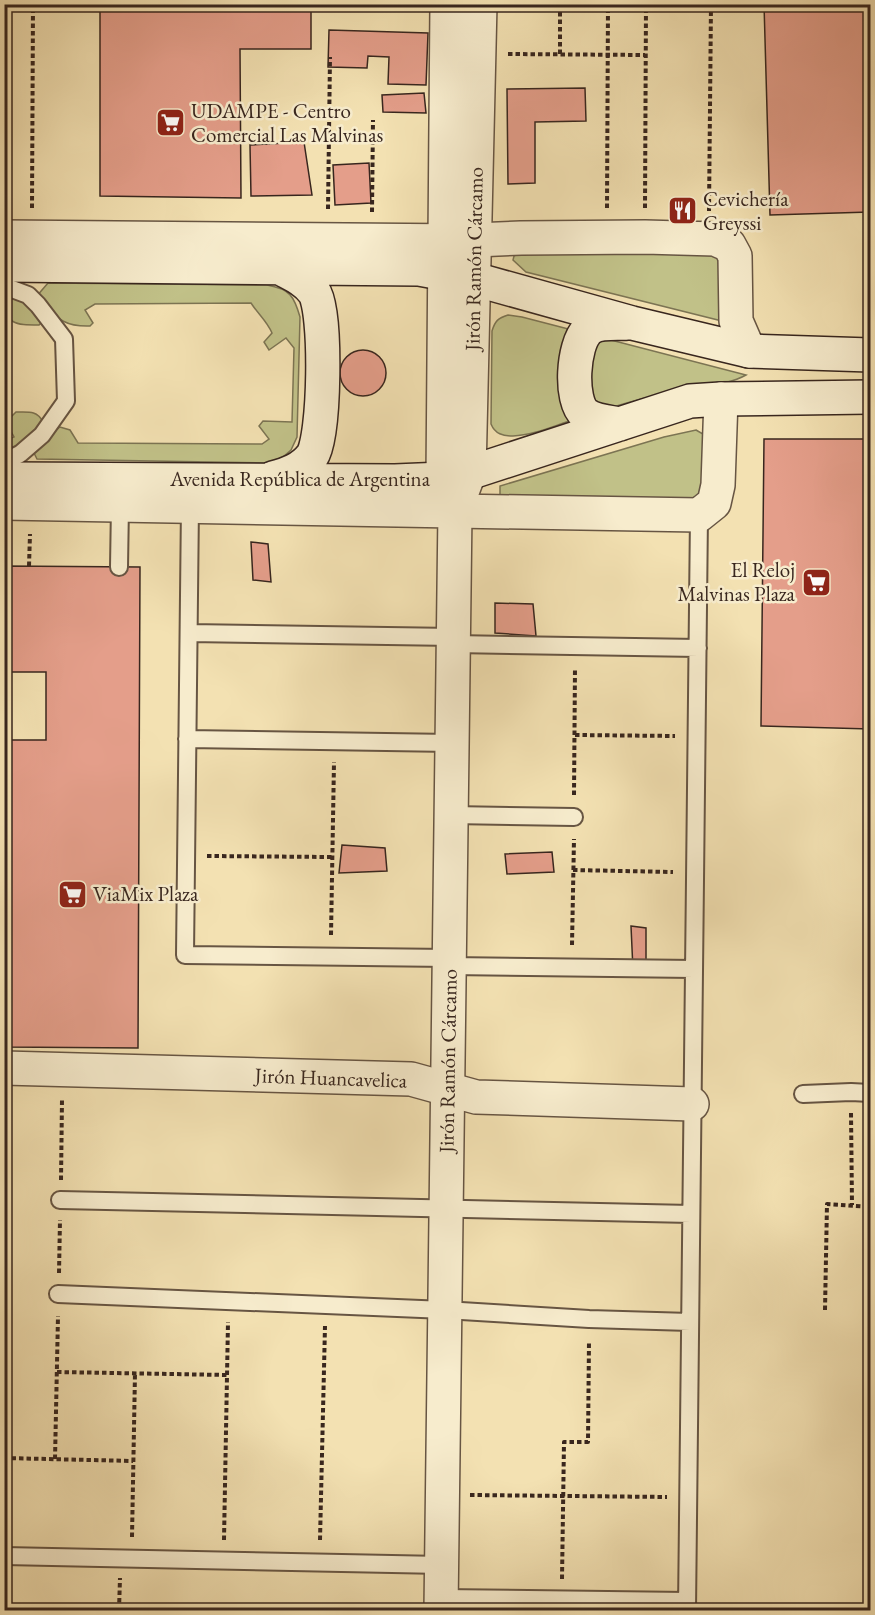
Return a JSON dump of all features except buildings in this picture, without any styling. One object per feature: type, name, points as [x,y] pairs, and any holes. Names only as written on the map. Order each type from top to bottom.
[{"type":"street","name":"Jirón Ramón Cárcamo","points":[[441,1604],[460,259],[447,4]]},
{"type":"street","name":"Jirón Ramón Cárcamo","points":[[460,259],[479,54],[480,4]]},
{"type":"street","points":[[18,237],[372,240],[460,259],[632,323],[749,351],[870,355]]},
{"type":"street","points":[[4,266],[276,266],[419,269],[460,259],[607,237],[715,239],[729,245],[735,256],[736,321],[749,351]]},
{"type":"street","points":[[268,480],[301,467],[313,454],[319,441],[321,424],[320,307],[315,293],[305,282],[276,266]]},
{"type":"street","points":[[620,424],[597,420],[585,413],[577,403],[575,391],[577,353],[581,339],[588,329],[602,324],[632,323]]},
{"type":"street","name":"Avenida República de Argentina","points":[[4,479],[395,481],[456,476],[690,401],[870,397]]},
{"type":"street","points":[[699,515],[714,503],[718,485],[721,399]]},
{"type":"street","name":"Avenida República de Argentina","points":[[4,503],[699,515]]},
{"type":"street","name":"Jirón Huancavelica","points":[[4,1068],[411,1080],[476,1097],[692,1104]]},
{"type":"lane","points":[[4,286],[28,295],[64,339],[66,401],[42,435],[20,454],[4,462]]},
{"type":"lane","points":[[119,567],[120,505]]},
{"type":"lane","points":[[190,505],[185,955],[331,957],[694,969]]},
{"type":"lane","points":[[441,1604],[562,1600],[687,1606],[699,515]]},
{"type":"lane","points":[[189,633],[698,648]]},
{"type":"lane","points":[[187,739],[452,743]]},
{"type":"lane","points":[[451,815],[574,817]]},
{"type":"lane","points":[[803,1094],[870,1093]]},
{"type":"lane","points":[[60,1200],[691,1214]]},
{"type":"lane","points":[[58,1294],[325,1304],[589,1319],[690,1322]]},
{"type":"lane","points":[[4,1556],[442,1565]]},
{"type":"path","points":[[4,190],[9,4]]},
{"type":"path","points":[[18,237],[33,4]]},
{"type":"path","points":[[560,4],[560,54]]},
{"type":"path","points":[[607,237],[608,4]]},
{"type":"path","points":[[645,237],[646,4]]},
{"type":"path","points":[[709,239],[711,4]]},
{"type":"path","points":[[479,54],[645,55]]},
{"type":"path","points":[[328,240],[330,57]]},
{"type":"path","points":[[372,240],[373,120]]},
{"type":"path","points":[[29,566],[30,542]]},
{"type":"path","points":[[575,735],[696,736]]},
{"type":"path","points":[[331,957],[334,741]]},
{"type":"path","points":[[186,855],[333,857]]},
{"type":"path","points":[[573,870],[695,872]]},
{"type":"path","points":[[55,1459],[63,1070]]},
{"type":"path","points":[[851,1092],[852,1205]]},
{"type":"path","points":[[825,1310],[827,1204],[870,1207]]},
{"type":"path","points":[[223,1560],[228,1300]]},
{"type":"path","points":[[320,1562],[325,1304]]},
{"type":"path","points":[[562,1600],[564,1442],[588,1442],[589,1319]]},
{"type":"path","points":[[57,1372],[227,1375]]},
{"type":"path","points":[[119,1611],[126,1558],[133,1461],[135,1373]]},
{"type":"path","points":[[4,1458],[133,1461]]},
{"type":"path","points":[[442,1494],[688,1497]]},
{"type":"green space","points":[[726,250],[722,321],[526,272],[513,260],[514,256],[519,253]]},
{"type":"green space","points":[[48,283],[267,285],[286,291],[296,304],[300,317],[297,437],[291,450],[270,463],[37,459],[34,453],[60,427],[70,430],[78,443],[262,444],[269,439],[259,426],[263,421],[292,422],[294,348],[286,338],[269,350],[264,342],[272,333],[251,303],[95,304],[85,310],[93,323],[90,326],[80,326],[60,319],[36,297]]},
{"type":"green space","points":[[5,297],[28,304],[41,323],[31,325],[13,322],[7,313]]},
{"type":"green space","points":[[508,315],[746,375],[727,382],[634,401],[529,434],[503,435],[497,432],[491,424],[492,331],[497,320]]},
{"type":"green space","points":[[16,412],[38,415],[43,422],[27,440],[17,446],[5,448],[5,441],[14,437],[6,422]]},
{"type":"green space","points":[[696,430],[703,434],[706,441],[701,499],[500,504],[500,486],[664,437]]},
{"type":"place","name":"UDAMPE - Centro Comercial Las Malvinas","points":[[170,123]]},
{"type":"place","name":"Cevichería Greyssi","points":[[682,211]]},
{"type":"place","name":"El Reloj Malvinas Plaza","points":[[816,582]]},
{"type":"place","name":"ViaMix Plaza","points":[[72,894]]}]
